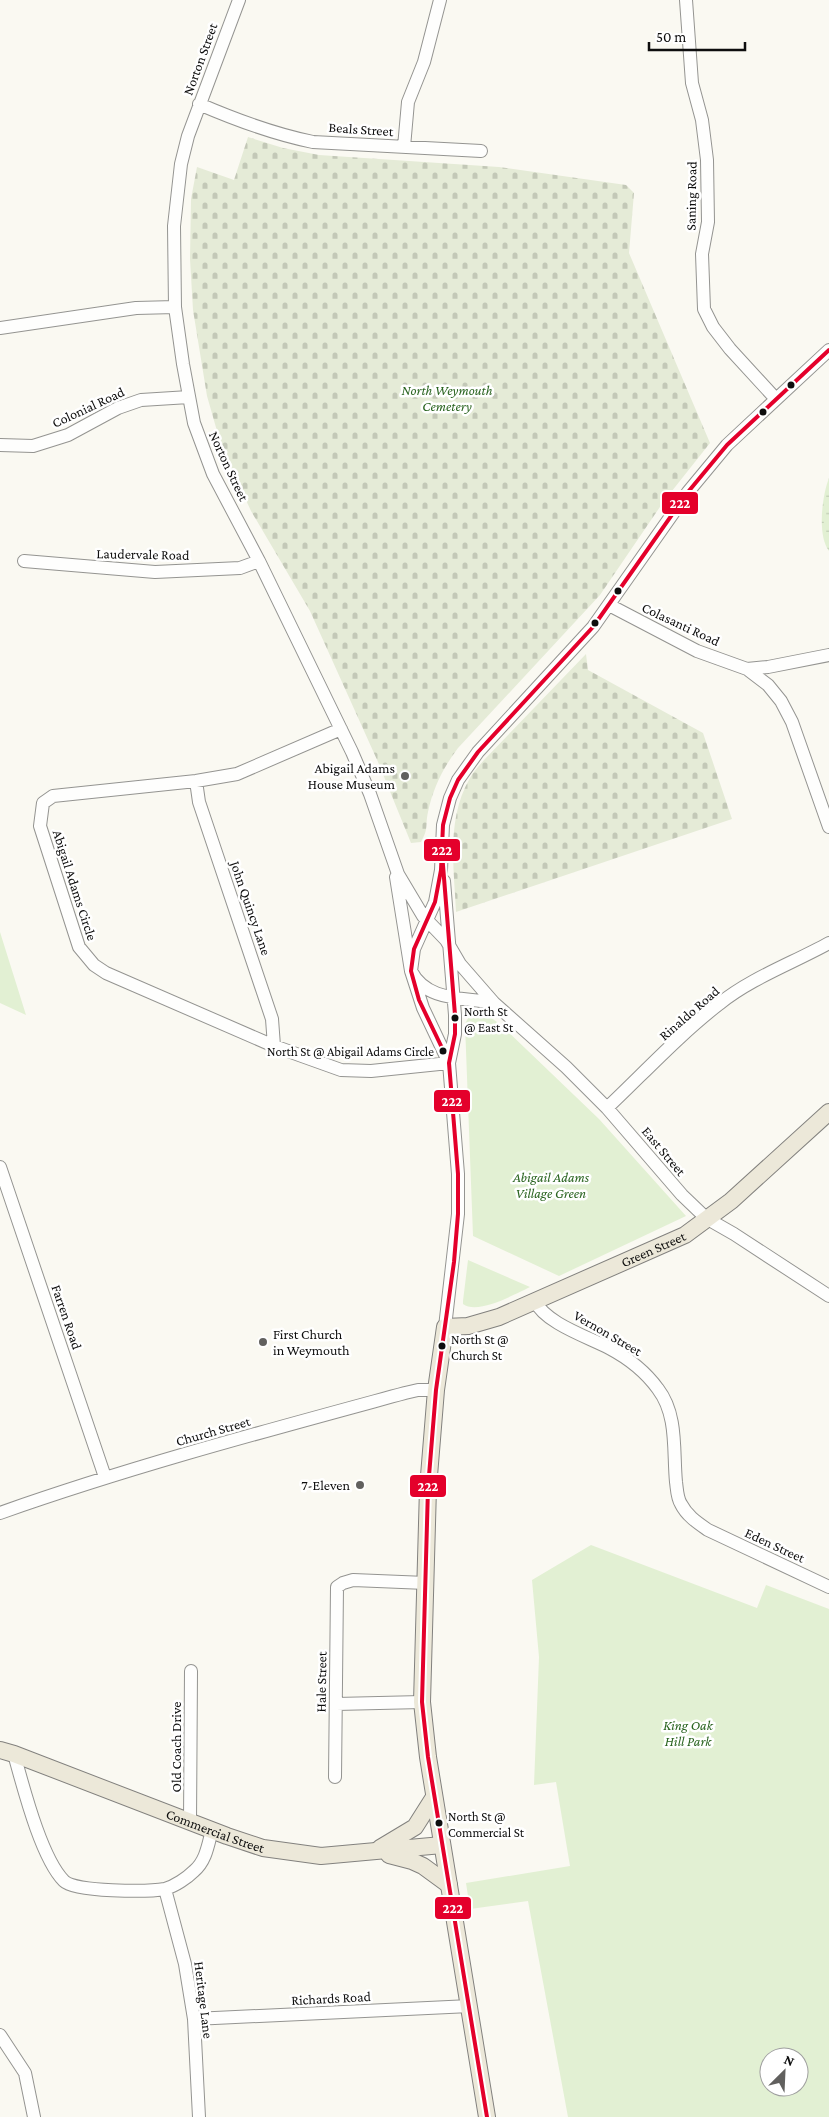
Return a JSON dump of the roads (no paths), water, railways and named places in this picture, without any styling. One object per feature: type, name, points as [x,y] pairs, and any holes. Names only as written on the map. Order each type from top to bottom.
[{"type":"main road","name":"Green Street","points":[[445,1327],[463,1327],[480,1323],[535,1302],[685,1235],[732,1201],[829,1112]]},
{"type":"main road","points":[[445,1327],[436,1390],[428,1488],[422,1702],[425,1736],[442,1849],[488,2117]]},
{"type":"main road","name":"Commercial Street","points":[[7,1752],[263,1848],[321,1856],[377,1851],[442,1849]]},
{"type":"main road","points":[[377,1851],[415,1827],[434,1797]]},
{"type":"main road","points":[[377,1851],[423,1866],[449,1885]]},
{"type":"street","name":"Norton Street","points":[[239,0],[200,104],[181,164],[174,226],[175,307],[194,423],[213,474],[259,561],[341,729],[370,794],[393,862],[407,892],[428,921],[449,945]]},
{"type":"street","name":"Beals Street","points":[[200,104],[288,136],[313,142],[404,147],[408,102],[424,62],[440,0]]},
{"type":"street","name":"Saning Road","points":[[686,0],[692,83],[702,120],[707,160],[708,222],[702,254],[704,309],[713,328],[775,398]]},
{"type":"street","points":[[404,147],[480,151]]},
{"type":"street","points":[[0,328],[136,308],[175,307]]},
{"type":"street","points":[[445,1327],[458,1214],[456,1154],[449,1063],[455,1034],[454,997],[442,853],[442,833],[447,806],[463,772],[478,752],[570,653],[609,605],[698,478],[727,445],[775,398],[829,350]]},
{"type":"street","name":"Colonial Road","points":[[0,445],[33,446],[68,435],[118,408],[141,400],[189,398]]},
{"type":"street","name":"Laudervale Road","points":[[24,561],[148,572],[246,567],[259,561]]},
{"type":"street","name":"Colasanti Road","points":[[609,605],[697,651],[747,669],[768,667],[829,655]]},
{"type":"street","points":[[747,669],[768,685],[781,701],[792,722],[829,827]]},
{"type":"street","name":"Abigail Adams Circle","points":[[341,729],[237,774],[196,781],[52,796],[43,803],[40,826],[79,947],[94,965],[106,973],[274,1046],[341,1070],[371,1072],[449,1063]]},
{"type":"street","name":"John Quincy Lane","points":[[196,781],[200,802],[272,1019],[274,1046]]},
{"type":"street","points":[[442,853],[438,892],[428,921],[414,949],[411,971],[424,989],[438,994],[494,1003]]},
{"type":"street","name":"Norton Street","points":[[393,862],[411,971],[423,1008],[449,1063]]},
{"type":"street","name":"Rinaldo Road","points":[[607,1108],[686,1032],[720,1003],[756,981],[829,943]]},
{"type":"street","name":"East Street","points":[[449,945],[460,964],[494,1003],[566,1067],[607,1108],[682,1195],[706,1218],[829,1296]]},
{"type":"street","name":"Farren Road","points":[[0,1167],[105,1477]]},
{"type":"street","name":"Vernon Street","points":[[535,1302],[550,1318],[632,1362],[659,1390],[666,1401],[674,1438],[680,1504],[696,1522],[708,1530]]},
{"type":"street","name":"Church Street","points":[[0,1513],[105,1477],[405,1393],[436,1390]]},
{"type":"street","name":"Eden Street","points":[[708,1530],[829,1587]]},
{"type":"street","name":"Hale Street","points":[[335,1776],[337,1587],[343,1582],[353,1580],[426,1583]]},
{"type":"street","name":"Old Coach Drive","points":[[190,1822],[191,1671]]},
{"type":"street","points":[[336,1704],[422,1702]]},
{"type":"street","points":[[7,1752],[46,1850],[65,1882],[79,1888],[165,1889],[178,1883],[195,1871],[205,1857],[212,1830]]},
{"type":"street","name":"Heritage Lane","points":[[165,1889],[185,1964],[194,2019],[199,2117]]},
{"type":"street","name":"Richards Road","points":[[194,2019],[470,2006]]},
{"type":"street","points":[[0,2035],[25,2073],[34,2117]]},
{"type":"place","name":"Abigail Adams House Museum","points":[[405,776]]},
{"type":"place","name":"North St @ East St","points":[[455,1018]]},
{"type":"place","name":"North St @ Abigail Adams Circle","points":[[443,1051]]},
{"type":"place","name":"First Church in Weymouth","points":[[263,1342]]},
{"type":"place","name":"North St @ Church St","points":[[442,1346]]},
{"type":"place","name":"7-Eleven","points":[[360,1485]]},
{"type":"place","name":"North St @ Commercial St","points":[[439,1823]]},
{"type":"park label","name":"North Weymouth Cemetery","points":[[447,398]]},
{"type":"park label","name":"Abigail Adams Village Green","points":[[551,1186]]},
{"type":"park label","name":"King Oak Hill Park","points":[[688,1734]]}]
